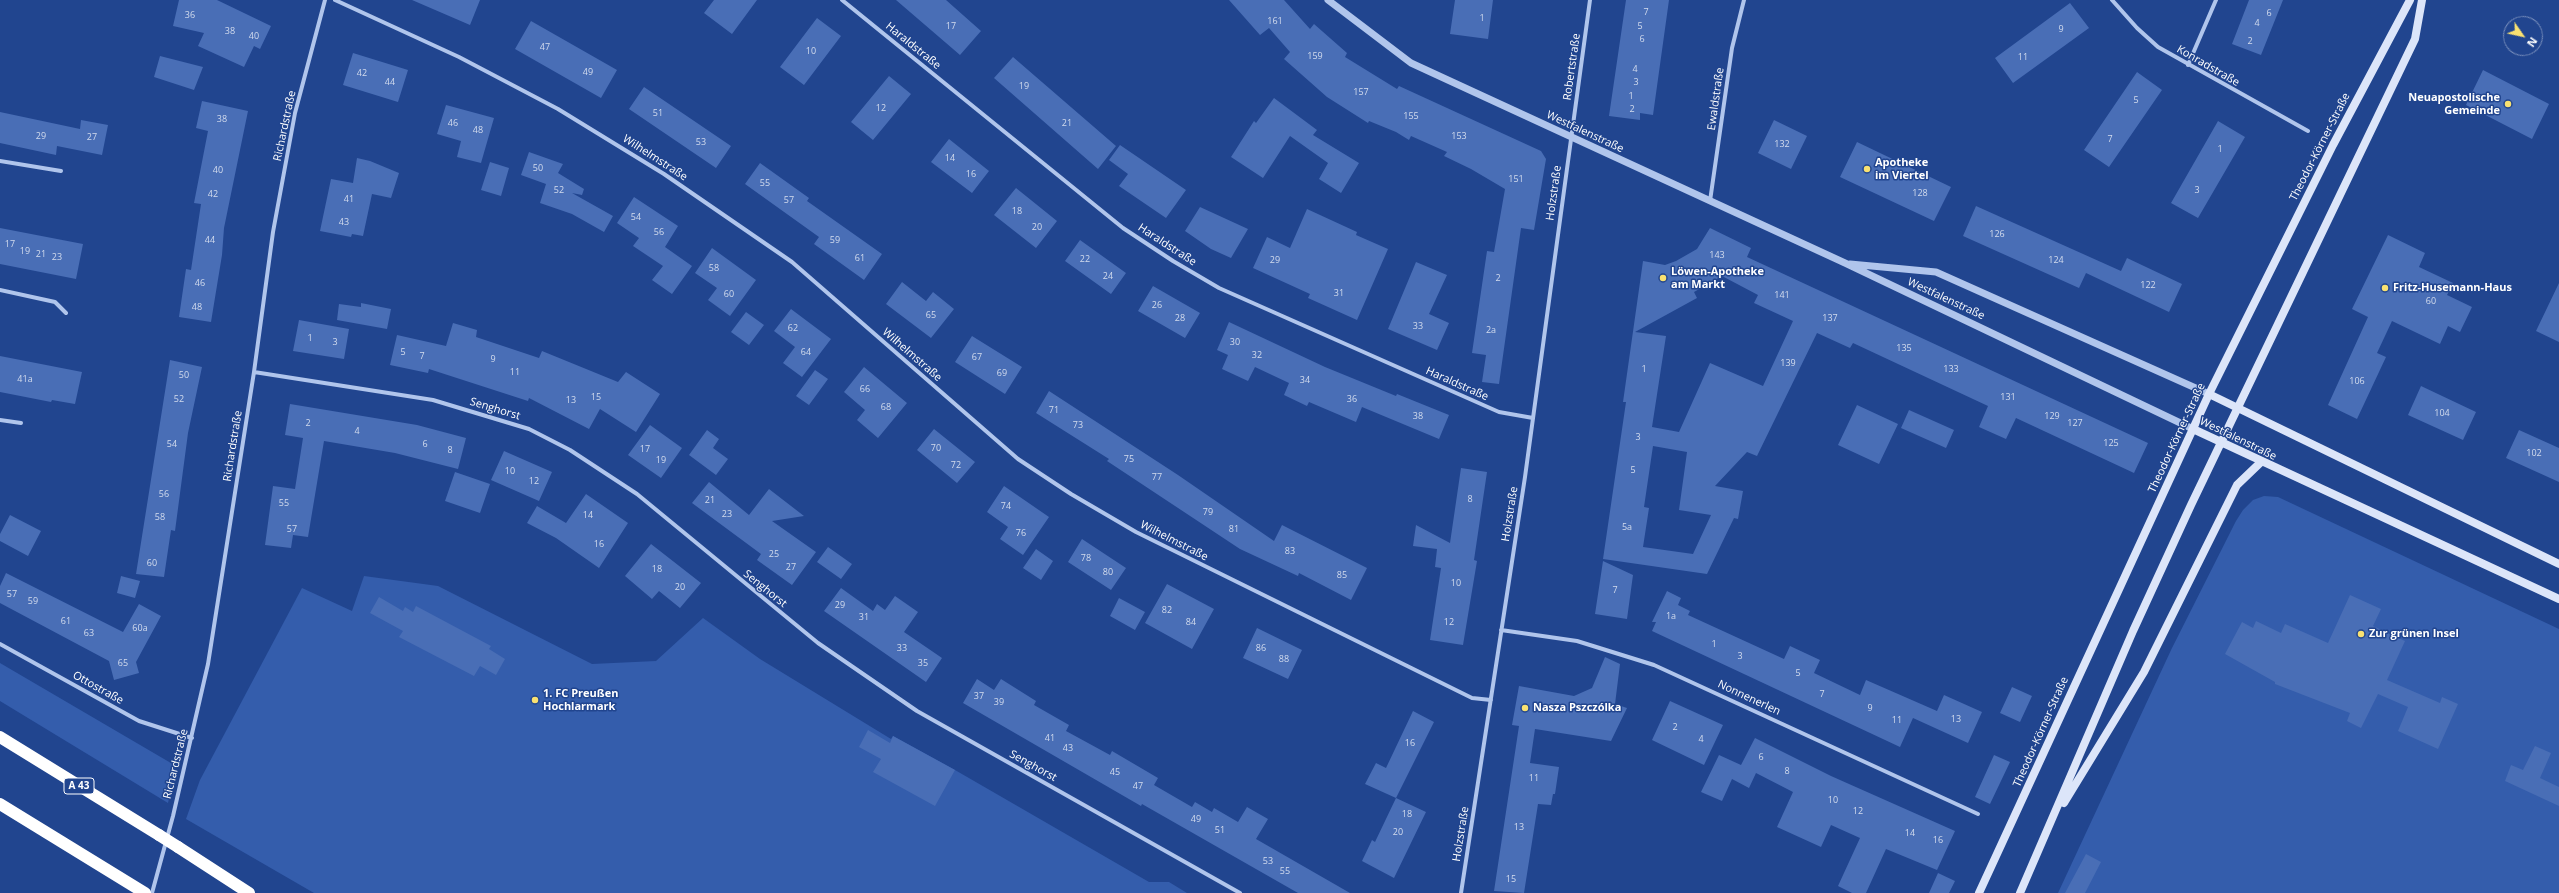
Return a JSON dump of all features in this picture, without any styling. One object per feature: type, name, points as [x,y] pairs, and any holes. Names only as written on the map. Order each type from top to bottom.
[{"type":"highway","name":"A 43","points":[[0,737],[159,835],[249,893]]},
{"type":"highway","points":[[0,804],[147,892]]},
{"type":"main road","name":"Theodor-Körner-Straße","points":[[1979,893],[2209,394],[2332,145],[2400,14],[2410,0]]},
{"type":"main road","points":[[2020,893],[2133,631],[2237,407],[2415,38],[2422,0]]},
{"type":"main road","name":"Westfalenstraße","points":[[2209,394],[2559,564]]},
{"type":"main road","name":"Westfalenstraße","points":[[2193,429],[2220,443],[2559,599]]},
{"type":"main road","points":[[2050,826],[2144,672],[2236,485],[2261,462]]},
{"type":"street","name":"Richardstraße","points":[[147,892],[192,738],[208,664],[254,372],[273,232],[295,113],[325,0]]},
{"type":"street","name":"Wilhelmstraße","points":[[335,0],[460,58],[558,109],[664,174],[792,262],[1018,459],[1071,494],[1136,532],[1465,695],[1472,698],[1491,700]]},
{"type":"street","name":"Haraldstraße","points":[[842,0],[1123,228],[1173,261],[1218,288],[1492,408],[1533,418]]},
{"type":"street","name":"Westfalenstraße","points":[[1328,0],[1410,62],[1845,263],[2193,429]]},
{"type":"street","name":"Robertstraße","points":[[1571,137],[1590,0]]},
{"type":"street","name":"Ewaldstraße","points":[[1710,201],[1732,48],[1744,0]]},
{"type":"street","name":"Konradstraße","points":[[2112,0],[2137,28],[2158,47],[2308,131]]},
{"type":"street","points":[[2188,65],[2216,0]]},
{"type":"street","name":"Holzstraße","points":[[1461,893],[1533,418],[1571,137]]},
{"type":"street","points":[[0,161],[61,171]]},
{"type":"street","name":"Westfalenstraße","points":[[1845,263],[1936,272],[2209,394]]},
{"type":"street","points":[[0,290],[55,302],[66,312]]},
{"type":"street","name":"Senghorst","points":[[254,372],[433,400],[529,429],[570,450],[637,494],[818,643],[916,711],[1240,893]]},
{"type":"street","points":[[0,420],[21,423]]},
{"type":"street","name":"Nonnenerlen","points":[[1501,630],[1577,641],[1654,665],[1978,814]]},
{"type":"street","name":"Ottostraße","points":[[0,644],[139,721],[192,738]]},
{"type":"shaded area","points":[[2264,496],[2278,497],[2559,629],[2559,893],[2058,893],[2172,648],[2236,521],[2243,510],[2253,500]]},
{"type":"shaded area","name":"1. FC Preußen Hochlarmark","points":[[364,576],[438,586],[592,664],[656,661],[703,618],[760,659],[891,739],[893,736],[955,770],[1149,882],[1169,882],[1187,893],[314,893],[186,819],[200,780],[302,588],[352,611]]},
{"type":"shaded area","points":[[0,663],[176,766],[168,803],[0,701]]},
{"type":"building","points":[[179,0],[217,0],[271,26],[260,49],[254,46],[244,67],[198,46],[204,33],[173,26]]},
{"type":"building","points":[[412,0],[480,0],[470,25]]},
{"type":"building","points":[[714,0],[757,0],[732,34],[704,13]]},
{"type":"building","points":[[896,0],[946,0],[981,31],[960,55]]},
{"type":"building","points":[[1229,0],[1284,0],[1310,29],[1314,24],[1347,53],[1345,57],[1397,89],[1399,86],[1541,151],[1546,159],[1534,230],[1521,228],[1499,384],[1482,382],[1486,355],[1472,353],[1487,251],[1494,252],[1505,189],[1471,169],[1444,156],[1447,152],[1411,136],[1409,140],[1396,132],[1369,121],[1368,123],[1327,97],[1284,59],[1290,52],[1269,28],[1260,35]]},
{"type":"building","points":[[1455,0],[1493,0],[1488,39],[1450,34]]},
{"type":"building","points":[[1626,0],[1669,0],[1653,115],[1640,113],[1640,120],[1609,116]]},
{"type":"building","points":[[2249,0],[2283,0],[2261,55],[2232,44]]},
{"type":"building","points":[[2070,3],[2089,28],[2013,83],[1995,58]]},
{"type":"building","points":[[817,18],[841,36],[804,85],[780,67]]},
{"type":"building","points":[[531,21],[617,70],[601,98],[515,49]]},
{"type":"building","points":[[353,53],[408,70],[398,102],[343,85]]},
{"type":"building","points":[[160,56],[203,67],[194,90],[154,77]]},
{"type":"building","points":[[1013,57],[1116,146],[1098,169],[994,78]]},
{"type":"building","name":"Neuapostolische Gemeinde","points":[[2483,70],[2549,104],[2532,139],[2466,105]]},
{"type":"building","points":[[2137,72],[2162,90],[2109,167],[2084,150]]},
{"type":"building","points":[[889,76],[911,94],[873,140],[851,122]]},
{"type":"building","points":[[644,87],[731,146],[716,168],[629,109]]},
{"type":"building","points":[[1274,98],[1317,130],[1313,135],[1359,163],[1341,193],[1319,179],[1328,163],[1290,136],[1263,178],[1231,157],[1254,121],[1256,123]]},
{"type":"building","points":[[202,101],[248,111],[224,228],[222,255],[211,322],[179,317],[186,269],[191,270],[201,204],[194,203],[208,131],[196,128]]},
{"type":"building","points":[[446,105],[494,118],[481,163],[457,157],[461,141],[437,134]]},
{"type":"building","points":[[0,112],[80,129],[81,120],[108,125],[102,155],[57,146],[56,155],[0,143]]},
{"type":"building","points":[[1774,120],[1807,136],[1791,169],[1758,153]]},
{"type":"building","points":[[2218,121],[2245,137],[2198,218],[2171,203]]},
{"type":"building","points":[[949,139],[989,171],[972,193],[931,162]]},
{"type":"building","points":[[1857,142],[1951,187],[1934,221],[1840,177]]},
{"type":"building","points":[[1120,145],[1186,190],[1166,218],[1119,186],[1128,174],[1109,160]]},
{"type":"building","points":[[529,152],[563,164],[558,173],[584,189],[582,195],[572,193],[613,216],[604,232],[572,214],[540,203],[546,184],[521,175]]},
{"type":"building","points":[[357,158],[370,161],[399,173],[391,198],[372,194],[363,236],[352,234],[351,237],[320,231],[331,179],[353,183]]},
{"type":"building","points":[[490,162],[509,168],[501,196],[481,190]]},
{"type":"building","points":[[760,163],[809,198],[807,201],[882,254],[864,280],[814,244],[819,237],[745,184]]},
{"type":"building","points":[[1016,188],[1057,221],[1036,248],[994,215]]},
{"type":"building","points":[[634,197],[678,226],[665,247],[692,266],[672,294],[652,280],[663,266],[633,246],[639,238],[617,223]]},
{"type":"building","points":[[1976,206],[2121,271],[2127,258],[2182,284],[2169,312],[2086,273],[2079,288],[1963,236]]},
{"type":"building","points":[[1200,207],[1248,229],[1231,258],[1211,249],[1185,231]]},
{"type":"building","points":[[1307,209],[1357,232],[1356,235],[1388,249],[1357,320],[1308,298],[1310,294],[1253,268],[1267,237],[1290,248]]},
{"type":"building","points":[[0,228],[83,244],[76,279],[0,264]]},
{"type":"building","points":[[1710,228],[1751,248],[1747,257],[2148,443],[2134,473],[2016,418],[2006,439],[1979,427],[1988,406],[1853,343],[1850,348],[1817,333],[1757,456],[1747,452],[1715,486],[1743,491],[1738,519],[1734,518],[1707,574],[1603,559],[1626,402],[1623,402],[1643,261],[1665,265],[1676,261],[1697,249]],"holes":[[[1722,276],[1758,295],[1754,303],[1793,321],[1763,386],[1710,363],[1679,432],[1652,427],[1666,336],[1635,332],[1697,298],[1694,292]],[[1653,446],[1687,452],[1679,510],[1711,515],[1693,554],[1643,547],[1649,508],[1644,507]]]},
{"type":"building","points":[[2388,235],[2425,253],[2419,267],[2453,283],[2447,295],[2472,307],[2460,332],[2448,326],[2440,344],[2392,321],[2377,353],[2386,357],[2357,419],[2328,405],[2368,317],[2352,309]]},
{"type":"building","points":[[1080,240],[1126,273],[1111,294],[1065,261]]},
{"type":"building","points":[[712,248],[756,280],[730,316],[708,300],[717,288],[695,273]]},
{"type":"building","points":[[1416,262],[1447,275],[1429,314],[1449,323],[1437,350],[1388,329]]},
{"type":"building","points":[[902,282],[926,301],[933,292],[954,309],[931,338],[886,304]]},
{"type":"building","points":[[2559,283],[2559,342],[2536,331]]},
{"type":"building","points":[[1153,286],[1200,313],[1185,338],[1138,311]]},
{"type":"building","points":[[361,303],[391,309],[387,329],[337,320],[339,304],[361,307]]},
{"type":"building","points":[[791,309],[831,339],[802,377],[783,363],[795,347],[774,331]]},
{"type":"building","points":[[746,312],[764,325],[749,345],[731,332]]},
{"type":"building","points":[[299,320],[349,329],[344,359],[293,351]]},
{"type":"building","points":[[1229,322],[1325,367],[1396,396],[1397,394],[1449,415],[1439,439],[1362,407],[1356,422],[1309,402],[1307,406],[1284,395],[1289,383],[1255,367],[1248,381],[1222,369],[1228,355],[1217,350]]},
{"type":"building","points":[[453,323],[477,330],[476,337],[539,358],[542,351],[618,382],[626,372],[660,394],[636,432],[600,409],[589,429],[529,398],[528,401],[429,369],[428,373],[390,365],[397,335],[446,346]]},
{"type":"building","points":[[972,336],[1022,367],[1005,394],[955,362]]},
{"type":"building","points":[[0,356],[82,372],[75,404],[52,400],[51,402],[0,392]]},
{"type":"building","points":[[170,360],[202,367],[188,433],[175,531],[171,530],[164,577],[136,574]]},
{"type":"building","points":[[864,367],[907,403],[878,438],[857,420],[865,410],[844,392]]},
{"type":"building","points":[[815,370],[828,379],[809,405],[796,396]]},
{"type":"building","points":[[2421,386],[2476,412],[2463,440],[2408,415]]},
{"type":"building","points":[[1049,391],[1178,475],[1274,541],[1282,525],[1367,568],[1351,600],[1299,573],[1298,576],[1240,549],[1107,461],[1109,459],[1036,413]]},
{"type":"building","points":[[290,404],[417,425],[466,438],[458,469],[395,453],[324,441],[308,537],[293,535],[291,548],[265,545],[273,486],[295,489],[303,438],[285,435]]},
{"type":"building","points":[[1857,405],[1898,424],[1879,464],[1838,445]]},
{"type":"building","points":[[1909,410],[1954,430],[1946,448],[1901,428]]},
{"type":"building","points":[[650,425],[682,448],[661,478],[628,455]]},
{"type":"building","points":[[934,429],[975,462],[957,483],[917,450]]},
{"type":"building","points":[[707,430],[719,439],[713,448],[728,459],[716,475],[689,455]]},
{"type":"building","points":[[2519,430],[2559,448],[2559,482],[2506,458]]},
{"type":"building","points":[[504,451],[552,472],[539,501],[491,480]]},
{"type":"building","points":[[1461,468],[1487,472],[1474,560],[1477,561],[1463,645],[1430,640],[1441,568],[1435,567],[1437,549],[1413,546],[1416,525],[1450,543]]},
{"type":"building","points":[[455,472],[490,484],[480,513],[445,501]]},
{"type":"building","points":[[709,482],[749,515],[769,489],[804,516],[772,521],[816,552],[792,585],[757,560],[761,554],[692,503]]},
{"type":"building","points":[[1004,486],[1049,517],[1023,555],[1000,539],[1008,527],[987,512]]},
{"type":"building","points":[[586,494],[628,523],[599,568],[556,538],[527,523],[537,506],[566,523]]},
{"type":"building","points":[[10,515],[41,531],[28,556],[0,541],[0,534]]},
{"type":"building","points":[[1082,539],[1126,568],[1111,590],[1068,562]]},
{"type":"building","points":[[651,544],[701,583],[680,608],[659,591],[652,599],[625,576]]},
{"type":"building","points":[[828,547],[852,564],[841,579],[817,562]]},
{"type":"building","points":[[1036,549],[1053,561],[1041,580],[1023,568]]},
{"type":"building","points":[[1603,561],[1633,575],[1627,619],[1595,614]]},
{"type":"building","points":[[6,573],[123,632],[139,604],[161,616],[136,662],[139,673],[114,680],[109,661],[0,603],[0,586]]},
{"type":"building","points":[[121,576],[140,581],[135,598],[117,593]]},
{"type":"building","points":[[1167,584],[1214,609],[1192,649],[1145,623]]},
{"type":"building","points":[[841,588],[873,611],[877,604],[885,610],[895,596],[918,612],[904,632],[942,658],[926,682],[824,611]]},
{"type":"building","points":[[1667,591],[1681,598],[1678,605],[1690,611],[1688,615],[1784,659],[1790,646],[1820,660],[1814,673],[1860,695],[1866,680],[1937,711],[1944,695],[1982,712],[1968,743],[1913,718],[1900,747],[1652,631],[1656,622],[1652,622]]},
{"type":"building","points":[[2350,595],[2381,609],[2373,626],[2405,641],[2387,680],[2440,703],[2442,697],[2458,704],[2438,749],[2398,731],[2408,707],[2378,694],[2361,728],[2347,721],[2350,713],[2275,684],[2275,682],[2225,654],[2242,622],[2253,628],[2256,621],[2281,633],[2285,624],[2328,643]]},
{"type":"building","points":[[379,597],[403,611],[405,607],[413,612],[416,606],[491,646],[489,649],[505,659],[496,675],[480,666],[474,676],[399,637],[403,631],[370,613]]},
{"type":"building","points":[[1119,598],[1145,612],[1135,630],[1110,616]]},
{"type":"building","points":[[1257,628],[1302,650],[1288,679],[1243,658]]},
{"type":"building","points":[[1605,657],[1620,664],[1615,704],[1627,708],[1611,741],[1535,729],[1530,763],[1559,767],[1555,794],[1553,794],[1551,805],[1538,804],[1524,893],[1494,891],[1519,726],[1512,725],[1519,686],[1574,696],[1592,688]]},
{"type":"building","points":[[977,679],[994,690],[1001,679],[1036,701],[1034,705],[1069,725],[1066,731],[1110,755],[1112,751],[1158,778],[1154,785],[1192,807],[1195,802],[1212,812],[1214,808],[1238,822],[1247,807],[1268,819],[1256,839],[1350,893],[1298,893],[1142,804],[1141,806],[963,703]]},
{"type":"building","points":[[2012,687],[2032,696],[2020,722],[2000,713]]},
{"type":"building","points":[[1670,701],[1723,725],[1704,765],[1652,740]]},
{"type":"building","points":[[1413,711],[1434,722],[1396,798],[1365,784],[1376,763],[1386,768]]},
{"type":"building","points":[[868,730],[890,743],[893,736],[955,770],[935,806],[873,772],[881,759],[859,747]]},
{"type":"building","points":[[1755,738],[1831,776],[1955,831],[1937,870],[1886,849],[1866,893],[1852,893],[1838,886],[1860,838],[1831,825],[1821,847],[1777,827],[1793,792],[1756,773],[1749,788],[1732,779],[1722,801],[1701,792],[1719,755],[1741,765]]},
{"type":"building","points":[[2535,746],[2551,753],[2540,778],[2559,787],[2559,806],[2505,781],[2511,765],[2523,770]]},
{"type":"building","points":[[1994,755],[2010,762],[1990,804],[1975,797]]},
{"type":"building","points":[[1396,798],[1426,812],[1394,878],[1362,861],[1372,840],[1375,842]]},
{"type":"building","points":[[2086,854],[2101,862],[2085,893],[2065,893]]},
{"type":"building","points":[[1938,873],[1955,881],[1949,893],[1929,893]]},
{"type":"place","name":"Neuapostolische Gemeinde","points":[[2508,104]]},
{"type":"place","name":"Apotheke im Viertel","points":[[1867,169]]},
{"type":"place","name":"Löwen-Apotheke am Markt","points":[[1663,278]]},
{"type":"place","name":"Fritz-Husemann-Haus","points":[[2385,288]]},
{"type":"place","name":"Zur grünen Insel","points":[[2361,634]]},
{"type":"place","name":"1. FC Preußen Hochlarmark","points":[[535,700]]},
{"type":"place","name":"Nasza Pszczólka","points":[[1525,708]]}]
